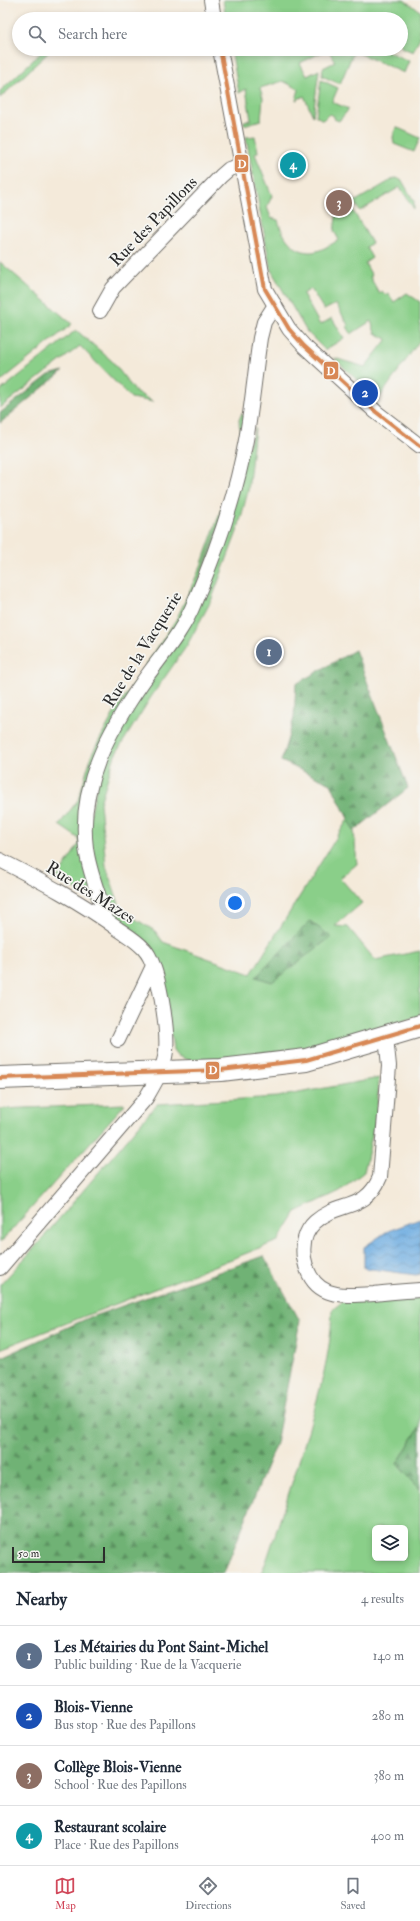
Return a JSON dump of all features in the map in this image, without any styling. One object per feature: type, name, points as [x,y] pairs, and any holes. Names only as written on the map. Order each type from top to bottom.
[{"type":"main road","points":[[0,1078],[222,1070],[306,1060],[420,1026]]},
{"type":"street","points":[[211,0],[213,12]]},
{"type":"street","points":[[221,56],[265,289],[289,330],[304,346],[376,412],[420,446]]},
{"type":"street","name":"Rue des Papillons","points":[[100,311],[113,288],[221,176],[229,170],[241,165]]},
{"type":"street","name":"Rue de la Vacquerie","points":[[106,920],[100,895],[91,872],[86,848],[85,826],[90,784],[105,744],[122,713],[176,634],[195,603],[237,480],[246,440],[260,338],[264,322],[275,305]]},
{"type":"street","name":"Rue des Mazes","points":[[0,860],[69,897],[106,920],[146,950],[153,966],[161,993],[166,1051],[161,1072],[146,1098],[0,1268]]},
{"type":"street","points":[[118,1040],[153,966]]},
{"type":"street","points":[[386,1037],[388,1066],[380,1177],[372,1192],[365,1198],[322,1216],[313,1223],[305,1238],[304,1255],[307,1271],[316,1285],[328,1293],[348,1296],[420,1290]]},
{"type":"green space","points":[[223,0],[404,0],[420,11],[420,37],[413,52],[408,50],[408,12],[225,12]]},
{"type":"green space","points":[[38,56],[45,56],[0,98],[0,91]]},
{"type":"green space","points":[[232,56],[314,56],[300,63],[307,76],[319,70],[313,116],[304,96],[296,100],[299,89],[283,81],[260,88],[263,98],[261,120],[244,125],[244,121],[251,120],[246,89],[239,93]]},
{"type":"green space","points":[[332,56],[352,56],[340,84],[322,76],[323,68],[335,62]]},
{"type":"green space","points":[[365,56],[398,56],[409,61],[404,73]]},
{"type":"green space","points":[[321,80],[338,88],[332,102],[349,109],[339,121],[334,119],[334,116],[329,114],[323,120],[316,116]]},
{"type":"green space","points":[[396,127],[420,138],[414,152],[394,144],[393,137]]},
{"type":"green space","points":[[255,136],[258,152],[255,154],[272,196],[267,207],[271,218],[278,220],[282,231],[289,241],[298,249],[313,252],[321,250],[339,240],[334,231],[337,212],[349,204],[372,243],[366,247],[372,258],[365,263],[372,276],[370,277],[379,293],[382,291],[385,295],[388,293],[394,302],[407,293],[420,302],[420,340],[378,400],[334,358],[365,367],[387,339],[375,333],[371,321],[351,334],[347,326],[348,325],[336,304],[324,310],[311,289],[303,294],[320,325],[332,318],[344,338],[325,350],[307,332],[271,270],[246,137]]},
{"type":"green space","points":[[395,178],[401,179],[414,201],[414,209],[400,187],[360,211],[354,202]]},
{"type":"green space","points":[[0,262],[72,324],[0,382]]},
{"type":"green space","points":[[76,330],[112,361],[135,391],[153,402],[131,398],[80,346],[0,408],[0,391]]},
{"type":"green space","points":[[63,371],[0,423],[0,413],[49,375]]},
{"type":"green space","points":[[242,413],[245,419],[235,480],[187,612],[155,661],[85,794],[97,903],[57,878],[79,844],[78,838],[59,825],[78,800],[92,754],[113,715],[177,618],[201,566],[224,501],[235,461],[240,433],[239,420]]},
{"type":"green space","points":[[255,428],[248,491],[238,529],[211,601],[186,647],[151,697],[115,755],[100,803],[106,866],[121,910],[155,931],[163,942],[251,974],[348,819],[354,831],[357,864],[340,878],[362,903],[335,926],[348,927],[375,960],[420,951],[420,1016],[329,1046],[249,1058],[188,1060],[178,1056],[173,1050],[164,983],[112,915],[98,884],[87,830],[105,750],[182,631]]},
{"type":"green space","points":[[355,650],[408,788],[354,831],[331,784],[281,761],[294,718],[296,684]]},
{"type":"green space","points":[[310,921],[331,937],[272,982],[256,977]]},
{"type":"green space","points":[[379,1078],[377,1113],[364,1172],[340,1191],[296,1212],[278,1241],[0,1349],[0,1285],[35,1247],[157,1104],[277,1097]]},
{"type":"green space","points":[[125,1104],[0,1243],[0,1109]]},
{"type":"green space","points":[[264,1256],[300,1321],[276,1443],[224,1573],[0,1573],[0,1358],[88,1318]]},
{"type":"green space","points":[[420,1295],[420,1426],[397,1464],[420,1489],[420,1573],[261,1573],[287,1499],[316,1404],[327,1358],[332,1310],[342,1302]]},
{"type":"green space","points":[[420,1426],[420,1489],[397,1464]]},
{"type":"water","points":[[420,1219],[420,1274],[416,1275],[364,1268],[364,1247],[386,1232]]},
{"type":"transit line","name":"D","points":[[221,56],[265,289],[289,329],[304,346],[376,412],[420,446]]},
{"type":"transit line","name":"D","points":[[0,1078],[221,1070],[306,1060],[420,1026]]},
{"type":"place","name":"Restaurant scolaire","points":[[293,165]]},
{"type":"place","name":"Collège Blois-Vienne","points":[[339,203]]},
{"type":"place","name":"Blois-Vienne","points":[[365,393]]},
{"type":"place","name":"Les Métairies du Pont Saint-Michel","points":[[269,652]]}]
